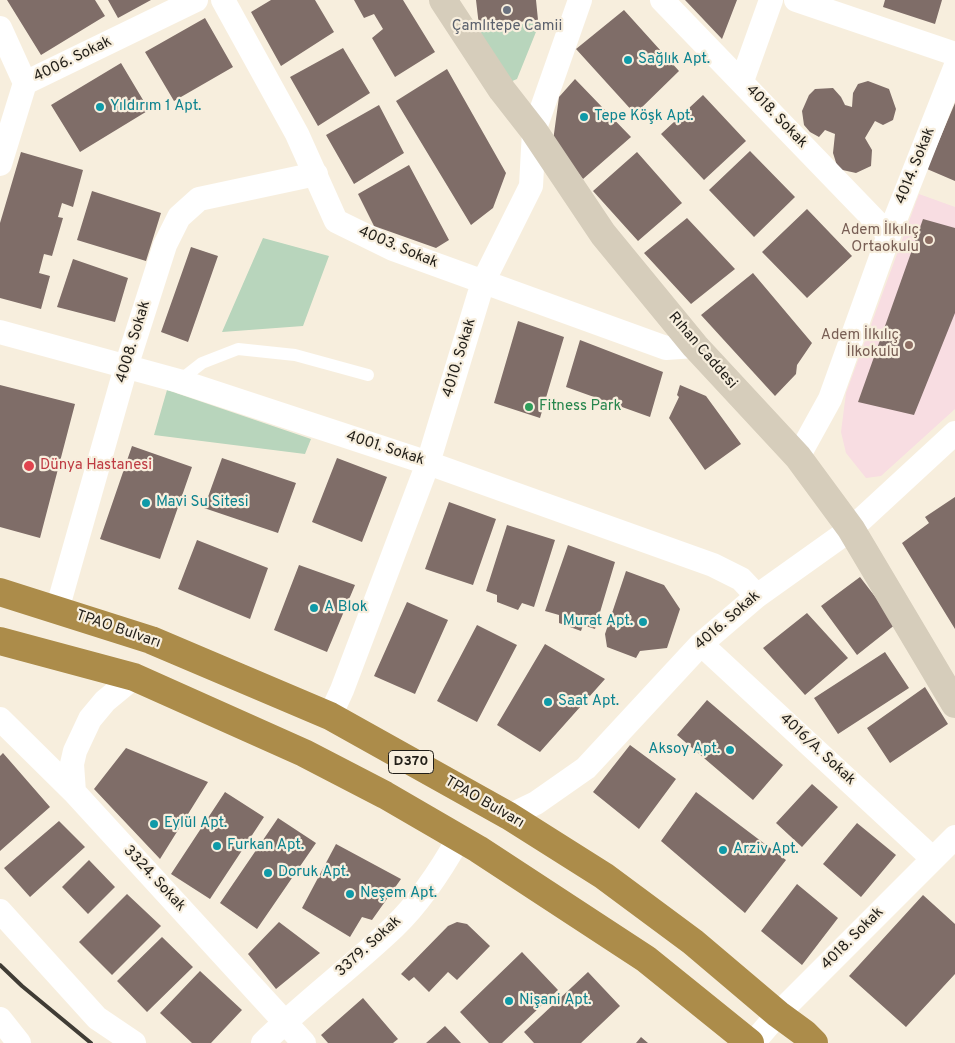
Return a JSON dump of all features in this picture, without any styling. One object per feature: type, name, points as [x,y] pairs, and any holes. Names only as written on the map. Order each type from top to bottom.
[{"type":"highway","name":"TPAO Bulvarı","points":[[0,592],[151,640],[330,716],[509,816],[604,876],[693,942],[814,1043]]},
{"type":"highway","name":"D370","points":[[0,641],[134,676],[304,753],[385,795],[459,838],[646,959],[751,1043]]},
{"type":"street","name":"4006. Sokak","points":[[0,164],[25,83],[196,0]]},
{"type":"street","name":"4003. Sokak","points":[[224,0],[297,134],[336,221],[393,249],[666,348],[695,346]]},
{"type":"street","name":"Rıhan Caddesi","points":[[443,0],[502,90],[534,131],[603,234],[695,346],[798,457],[852,529],[955,704]]},
{"type":"street","name":"4010. Sokak","points":[[330,716],[342,690],[428,463],[483,282],[531,186],[534,131],[580,0]]},
{"type":"street","name":"4018. Sokak","points":[[662,0],[889,235]]},
{"type":"street","points":[[742,81],[771,0]]},
{"type":"street","points":[[796,0],[955,54]]},
{"type":"street","points":[[0,28],[25,83]]},
{"type":"street","name":"4014. Sokak","points":[[798,457],[830,398],[889,235],[955,68]]},
{"type":"street","name":"4008. Sokak","points":[[57,610],[126,367],[165,245],[179,216],[199,199],[316,174]]},
{"type":"street","name":"4001. Sokak","points":[[0,332],[179,381],[428,463],[713,565],[741,579],[757,596]]},
{"type":"street","name":"4016. Sokak","points":[[509,816],[536,803],[586,768],[701,644],[757,596],[852,529],[955,433]]},
{"type":"street","name":"4016/A. Sokak","points":[[701,644],[932,858]]},
{"type":"street","points":[[74,792],[72,764],[75,751],[90,719],[105,701],[134,676]]},
{"type":"street","name":"3324. Sokak","points":[[0,719],[74,792],[304,1043]]},
{"type":"street","name":"4018. Sokak","points":[[751,1043],[932,858],[955,837]]},
{"type":"street","name":"3379. Sokak","points":[[263,1043],[285,1021],[395,926],[436,879],[459,838]]},
{"type":"street","points":[[0,911],[97,1018],[134,1043]]},
{"type":"street","points":[[0,1019],[18,1043]]},
{"type":"lane","points":[[179,381],[202,363],[238,349],[295,355],[368,375]]},
{"type":"shaded area","name":"Adem İlkılıç İlkokulu","points":[[919,194],[955,207],[955,409],[881,476],[866,478],[846,453],[841,432],[846,393]]},
{"type":"green space","points":[[540,22],[517,79],[510,82],[477,30]]},
{"type":"green space","points":[[263,238],[329,256],[303,326],[222,332]]},
{"type":"green space","points":[[167,390],[311,439],[305,454],[154,435]]},
{"type":"building","points":[[7,0],[95,0],[105,16],[41,55]]},
{"type":"building","points":[[108,0],[151,0],[118,18]]},
{"type":"building","points":[[271,0],[315,0],[334,32],[281,66],[251,12]]},
{"type":"building","points":[[354,0],[403,0],[435,52],[395,77],[372,38],[383,29],[374,14],[364,18]]},
{"type":"building","name":"Çamlıtepe Camii","points":[[476,0],[536,0],[538,20],[479,26]]},
{"type":"building","points":[[685,0],[737,0],[722,39]]},
{"type":"building","points":[[885,0],[942,0],[935,24],[883,7]]},
{"type":"building","name":"Sağlık Apt.","points":[[624,10],[679,71],[635,114],[576,49]]},
{"type":"building","points":[[205,18],[233,67],[174,101],[145,52]]},
{"type":"building","points":[[343,48],[370,93],[318,126],[290,77]]},
{"type":"building","name":"Yıldırım 1 Apt.","points":[[121,63],[149,110],[80,152],[51,105]]},
{"type":"building","points":[[447,69],[506,173],[493,208],[471,225],[396,101]]},
{"type":"building","name":"Tepe Köşk Apt.","points":[[575,79],[631,137],[583,179],[553,141],[559,97]]},
{"type":"building","points":[[868,81],[889,89],[896,109],[893,120],[883,125],[875,121],[865,138],[872,150],[871,166],[856,173],[838,169],[833,153],[835,134],[825,130],[819,137],[810,132],[804,125],[802,111],[809,95],[815,89],[833,88],[845,105],[852,107],[853,93],[858,84]]},
{"type":"building","points":[[703,95],[746,141],[704,180],[661,134]]},
{"type":"building","points":[[955,103],[955,181],[927,169]]},
{"type":"building","points":[[379,105],[404,153],[354,184],[326,135]]},
{"type":"building","points":[[750,151],[795,197],[754,237],[709,190]]},
{"type":"building","points":[[21,152],[83,170],[73,207],[62,203],[58,217],[63,218],[52,256],[44,254],[39,273],[50,276],[41,309],[0,298],[0,223]]},
{"type":"building","points":[[637,152],[682,203],[638,241],[593,191]]},
{"type":"building","points":[[409,165],[449,240],[436,248],[374,226],[358,194]]},
{"type":"building","points":[[92,191],[161,213],[146,261],[77,240]]},
{"type":"building","points":[[807,209],[852,256],[807,298],[762,252]]},
{"type":"building","points":[[687,218],[735,269],[691,304],[644,253]]},
{"type":"building","points":[[923,219],[955,228],[955,313],[914,415],[858,402]]},
{"type":"building","points":[[191,247],[218,256],[188,342],[161,332]]},
{"type":"building","points":[[73,259],[128,278],[115,322],[57,307]]},
{"type":"building","points":[[753,273],[812,343],[797,365],[796,374],[775,396],[701,315]]},
{"type":"building","points":[[518,321],[564,337],[540,418],[494,403]]},
{"type":"building","points":[[580,340],[663,372],[650,417],[566,387]]},
{"type":"building","name":"Dünya Hastanesi","points":[[0,385],[75,404],[40,538],[0,527]]},
{"type":"building","points":[[680,385],[706,396],[741,444],[705,470],[669,418],[679,397],[677,395]]},
{"type":"building","name":"Mavi Su Sitesi","points":[[132,446],[192,467],[160,559],[100,539]]},
{"type":"building","points":[[222,458],[296,483],[278,533],[204,508]]},
{"type":"building","points":[[337,458],[387,477],[362,542],[312,522]]},
{"type":"building","points":[[955,497],[955,629],[902,543],[929,523],[925,517]]},
{"type":"building","points":[[449,502],[496,519],[473,585],[425,569]]},
{"type":"building","points":[[507,525],[555,540],[534,607],[522,603],[518,610],[497,602],[497,595],[486,591]]},
{"type":"building","points":[[197,540],[268,568],[250,619],[178,589]]},
{"type":"building","points":[[568,545],[615,562],[595,629],[583,625],[581,631],[559,623],[559,615],[545,611]]},
{"type":"building","name":"A Blok","points":[[299,565],[355,585],[327,652],[274,630]]},
{"type":"building","name":"Murat Apt.","points":[[626,571],[664,585],[680,609],[667,648],[640,651],[636,658],[607,647],[605,634]]},
{"type":"building","points":[[860,577],[896,624],[857,655],[821,606]]},
{"type":"building","points":[[407,602],[448,620],[415,694],[374,676]]},
{"type":"building","points":[[807,613],[848,658],[805,695],[763,648]]},
{"type":"building","points":[[477,625],[517,645],[477,722],[437,701]]},
{"type":"building","name":"Saat Apt.","points":[[545,644],[605,679],[540,752],[497,725]]},
{"type":"building","points":[[885,652],[909,688],[838,734],[814,698]]},
{"type":"building","points":[[925,687],[948,724],[890,763],[867,728]]},
{"type":"building","name":"Aksoy Apt.","points":[[707,700],[783,765],[753,800],[677,735]]},
{"type":"building","points":[[630,745],[676,779],[639,829],[593,792]]},
{"type":"building","name":"Eylül Apt.","points":[[126,748],[208,782],[160,859],[94,789]]},
{"type":"building","points":[[3,753],[50,807],[0,851],[0,756]]},
{"type":"building","points":[[812,784],[838,807],[802,847],[776,823]]},
{"type":"building","name":"Furkan Apt.","points":[[225,792],[264,817],[210,899],[171,874]]},
{"type":"building","name":"Arziv Apt.","points":[[696,792],[786,860],[745,913],[661,841]]},
{"type":"building","name":"Doruk Apt.","points":[[278,818],[316,843],[257,929],[220,903]]},
{"type":"building","points":[[59,821],[85,847],[30,897],[4,868]]},
{"type":"building","points":[[857,823],[896,855],[861,897],[823,864]]},
{"type":"building","name":"Neşem Apt.","points":[[336,844],[401,879],[372,920],[362,917],[350,937],[302,908]]},
{"type":"building","points":[[89,860],[115,887],[88,914],[62,887]]},
{"type":"building","points":[[797,884],[838,918],[802,965],[761,931]]},
{"type":"building","points":[[127,894],[161,926],[112,975],[79,942]]},
{"type":"building","points":[[923,895],[955,924],[955,974],[906,1027],[849,976]]},
{"type":"building","points":[[279,922],[320,953],[276,989],[248,954]]},
{"type":"building","points":[[457,922],[467,924],[490,946],[457,980],[448,972],[429,992],[414,977],[409,981],[401,974],[448,926]]},
{"type":"building","points":[[162,937],[193,967],[147,1012],[117,981]]},
{"type":"building","name":"Nişani Apt.","points":[[522,952],[558,990],[502,1043],[489,1043],[460,1012]]},
{"type":"building","points":[[200,971],[242,1010],[211,1043],[192,1043],[160,1013]]},
{"type":"building","points":[[588,972],[620,1006],[581,1043],[534,1043],[524,1032]]},
{"type":"building","points":[[363,998],[398,1039],[393,1043],[328,1043],[321,1035]]},
{"type":"building","points":[[445,1026],[461,1043],[426,1043]]},
{"type":"building","points":[[641,1037],[648,1043],[636,1043]]},
{"type":"railway","points":[[0,965],[22,986],[91,1043]]},
{"type":"place","name":"Çamlıtepe Camii","points":[[507,10]]},
{"type":"place","name":"Sağlık Apt.","points":[[628,60]]},
{"type":"place","name":"Yıldırım 1 Apt.","points":[[100,107]]},
{"type":"place","name":"Tepe Köşk Apt.","points":[[584,117]]},
{"type":"place","name":"Adem İlkılıç Ortaokulu","points":[[929,240]]},
{"type":"place","name":"Adem İlkılıç İlkokulu","points":[[909,345]]},
{"type":"place","name":"Fitness Park","points":[[529,407]]},
{"type":"place","name":"Dünya Hastanesi","points":[[29,466]]},
{"type":"place","name":"Mavi Su Sitesi","points":[[146,503]]},
{"type":"place","name":"A Blok","points":[[314,608]]},
{"type":"place","name":"Murat Apt.","points":[[643,622]]},
{"type":"place","name":"Saat Apt.","points":[[548,702]]},
{"type":"place","name":"Aksoy Apt.","points":[[730,750]]},
{"type":"place","name":"Eylül Apt.","points":[[154,824]]},
{"type":"place","name":"Furkan Apt.","points":[[217,846]]},
{"type":"place","name":"Arziv Apt.","points":[[723,850]]},
{"type":"place","name":"Doruk Apt.","points":[[268,873]]},
{"type":"place","name":"Neşem Apt.","points":[[350,894]]},
{"type":"place","name":"Nişani Apt.","points":[[509,1001]]}]
